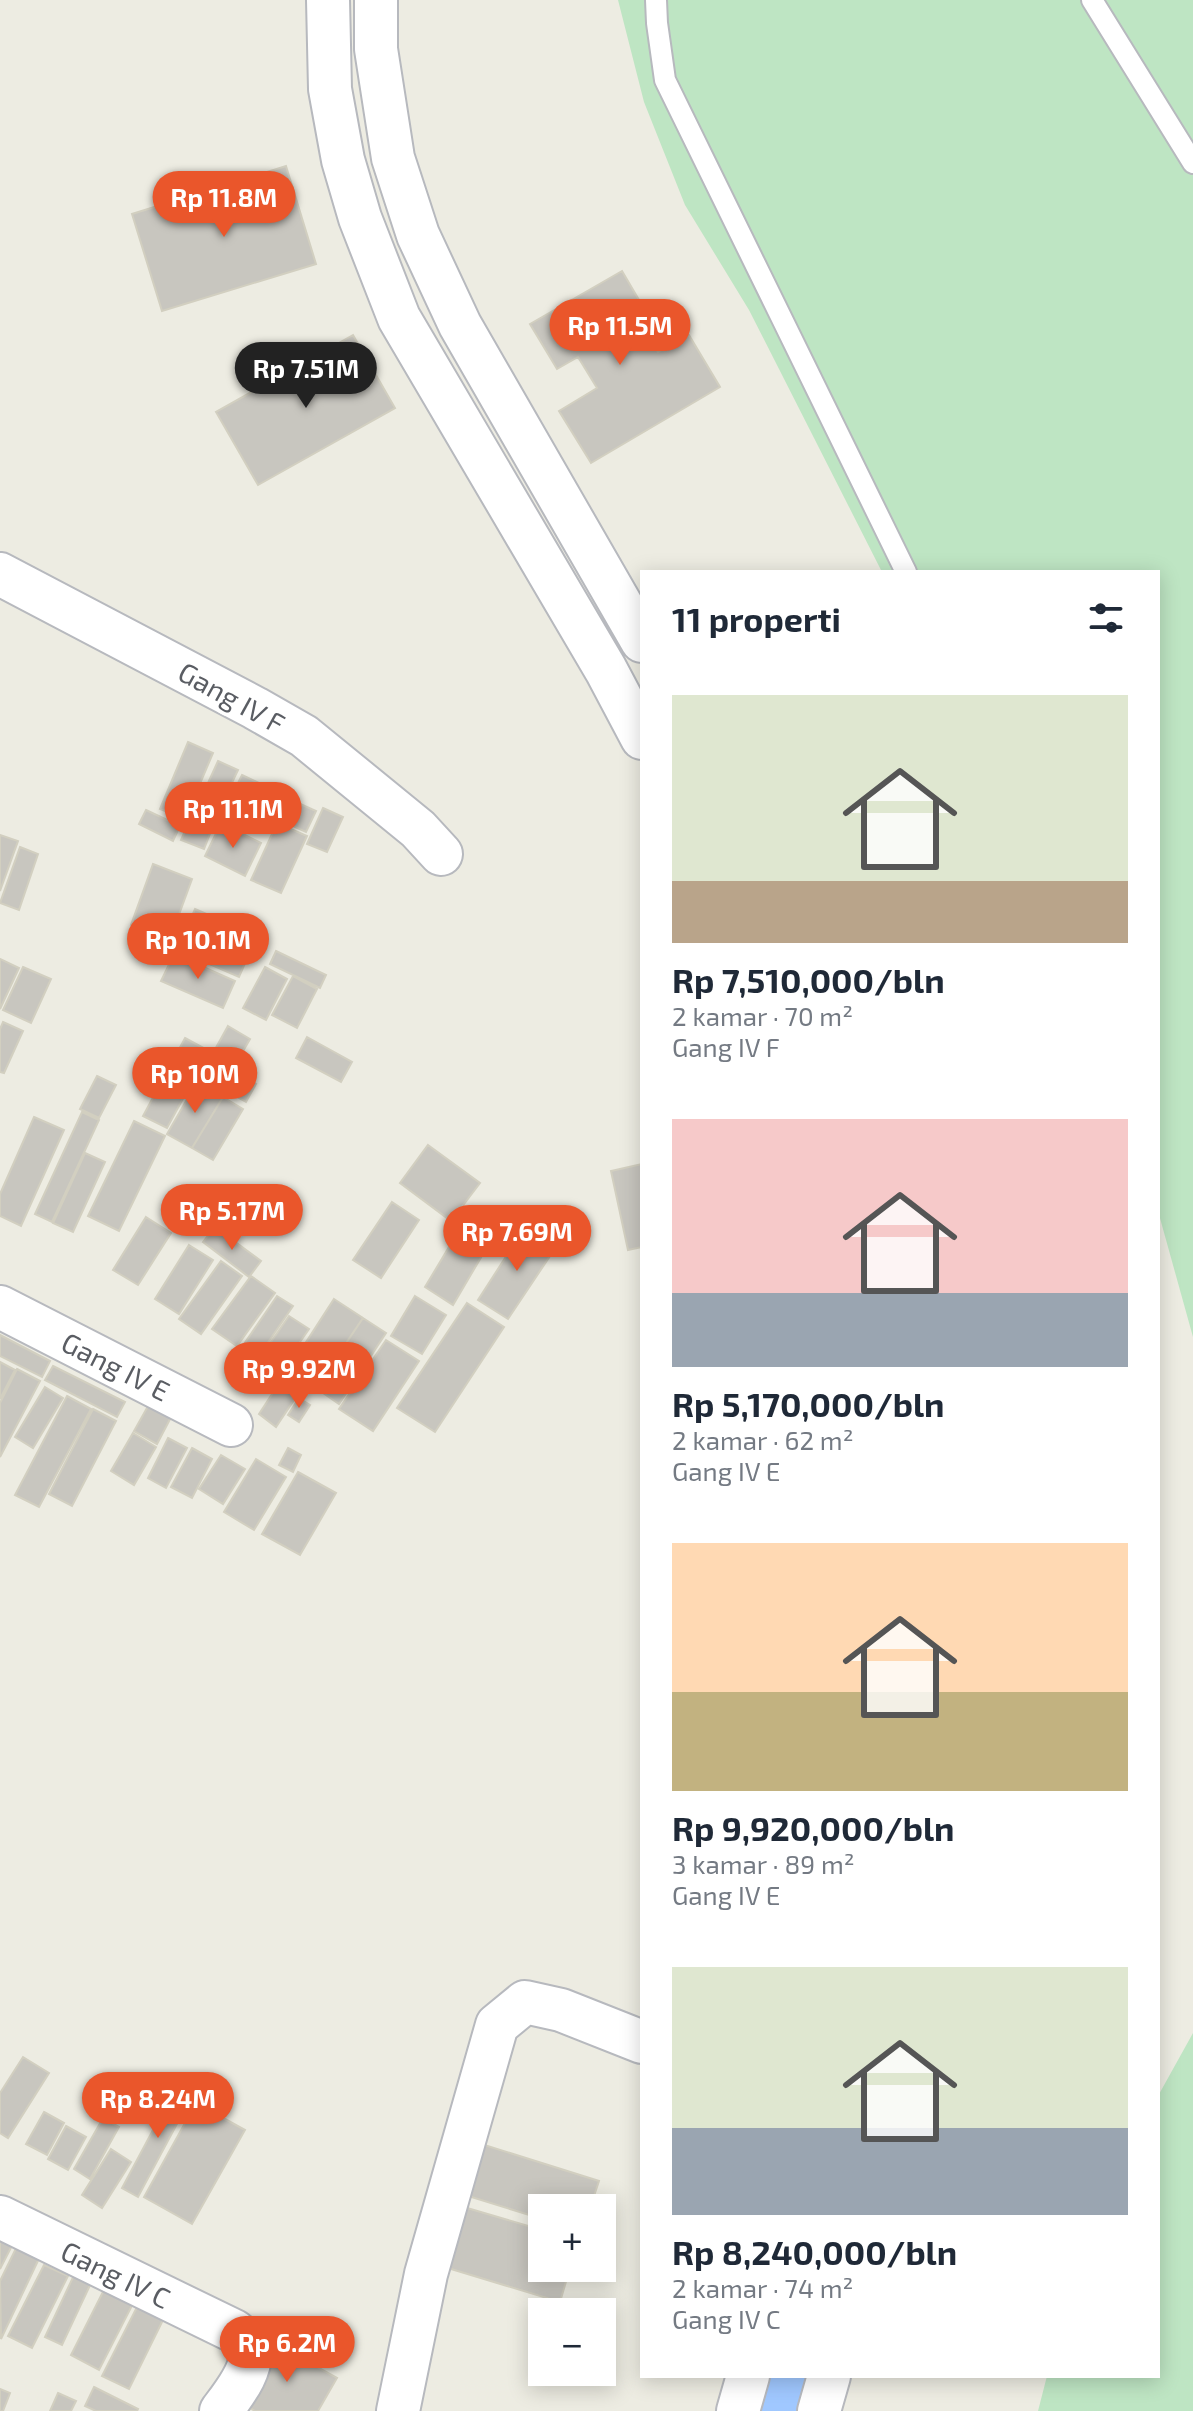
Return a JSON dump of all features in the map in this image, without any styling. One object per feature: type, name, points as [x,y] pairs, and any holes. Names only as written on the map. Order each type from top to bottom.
[{"type":"street","points":[[328,0],[330,89],[343,160],[360,218],[399,318],[606,670],[640,734]]},
{"type":"street","points":[[376,0],[376,49],[393,158],[418,235],[460,325],[640,638]]},
{"type":"street","name":"Gang IV F","points":[[0,574],[304,736],[418,829],[441,854]]},
{"type":"street","name":"Gang IV E","points":[[0,1307],[231,1425]]},
{"type":"street","points":[[398,2411],[426,2274],[497,2025],[525,2002],[561,2010],[640,2041]]},
{"type":"street","name":"Gang IV C","points":[[0,2217],[234,2331],[248,2343],[250,2358],[241,2385],[221,2411]]},
{"type":"street","points":[[738,2411],[747,2378]]},
{"type":"street","points":[[819,2411],[828,2378]]},
{"type":"lane","points":[[656,0],[665,80],[905,570]]},
{"type":"lane","points":[[1092,0],[1193,163]]},
{"type":"green space","points":[[618,0],[1193,0],[1193,1337],[1160,1218],[1160,570],[881,570],[749,310],[685,205],[644,102]]},
{"type":"green space","points":[[1193,2033],[1193,2411],[1038,2411],[1046,2378],[1160,2378],[1160,2092]]},
{"type":"building","points":[[286,166],[316,264],[162,311],[132,214]]},
{"type":"building","points":[[622,271],[649,317],[640,323],[658,352],[689,335],[720,387],[591,463],[559,411],[597,388],[578,357],[557,369],[530,324]]},
{"type":"building","points":[[353,335],[395,408],[258,485],[216,412]]},
{"type":"building","points":[[188,742],[213,753],[185,819],[160,809]]},
{"type":"building","points":[[218,761],[238,770],[222,804],[203,794]]},
{"type":"building","points":[[242,775],[282,794],[267,826],[226,807]]},
{"type":"building","points":[[287,798],[316,811],[306,832],[277,819]]},
{"type":"building","points":[[323,808],[343,817],[327,852],[307,844]]},
{"type":"building","points":[[146,810],[180,826],[173,841],[139,824]]},
{"type":"building","points":[[191,817],[213,826],[204,849],[181,840]]},
{"type":"building","points":[[221,823],[261,843],[245,876],[205,856]]},
{"type":"building","points":[[277,823],[307,836],[281,893],[251,880]]},
{"type":"building","points":[[0,835],[18,841],[0,891]]},
{"type":"building","points":[[20,847],[38,854],[19,910],[0,903]]},
{"type":"building","points":[[153,864],[192,879],[170,939],[131,925]]},
{"type":"building","points":[[195,909],[257,936],[239,977],[177,950]]},
{"type":"building","points":[[276,951],[326,975],[320,988],[270,964]]},
{"type":"building","points":[[174,954],[235,981],[223,1008],[161,981]]},
{"type":"building","points":[[0,959],[19,968],[0,1009]]},
{"type":"building","points":[[23,967],[51,979],[31,1023],[3,1010]]},
{"type":"building","points":[[265,967],[287,979],[266,1020],[243,1008]]},
{"type":"building","points":[[293,976],[317,989],[297,1028],[272,1015]]},
{"type":"building","points":[[3,1022],[23,1031],[4,1073],[0,1072],[0,1029]]},
{"type":"building","points":[[228,1026],[250,1039],[235,1065],[213,1053]]},
{"type":"building","points":[[307,1037],[352,1062],[341,1082],[296,1058]]},
{"type":"building","points":[[185,1038],[209,1051],[167,1128],[143,1116]]},
{"type":"building","points":[[214,1060],[256,1084],[246,1102],[203,1078]]},
{"type":"building","points":[[97,1076],[116,1085],[99,1118],[80,1109]]},
{"type":"building","points":[[197,1082],[223,1097],[192,1148],[167,1134]]},
{"type":"building","points":[[223,1097],[243,1109],[213,1160],[192,1148]]},
{"type":"building","points":[[82,1112],[99,1120],[52,1222],[35,1214]]},
{"type":"building","points":[[34,1117],[64,1130],[21,1226],[0,1216],[0,1194]]},
{"type":"building","points":[[134,1121],[165,1136],[119,1231],[88,1216]]},
{"type":"building","points":[[428,1145],[480,1183],[451,1221],[400,1183]]},
{"type":"building","points":[[85,1153],[105,1162],[73,1232],[53,1223]]},
{"type":"building","points":[[640,1164],[640,1247],[628,1250],[611,1171]]},
{"type":"building","points":[[392,1202],[419,1220],[381,1278],[353,1260]]},
{"type":"building","points":[[146,1217],[171,1233],[138,1285],[113,1270]]},
{"type":"building","points":[[215,1227],[261,1261],[249,1277],[203,1242]]},
{"type":"building","points":[[525,1227],[556,1247],[508,1319],[478,1300]]},
{"type":"building","points":[[455,1237],[483,1254],[453,1305],[425,1287]]},
{"type":"building","points":[[189,1245],[213,1260],[179,1314],[155,1299]]},
{"type":"building","points":[[221,1261],[242,1276],[201,1334],[179,1319]]},
{"type":"building","points":[[251,1276],[275,1293],[237,1346],[212,1329]]},
{"type":"building","points":[[277,1296],[293,1306],[258,1357],[242,1347]]},
{"type":"building","points":[[415,1296],[446,1315],[422,1354],[391,1336]]},
{"type":"building","points":[[334,1299],[363,1318],[316,1388],[288,1370]]},
{"type":"building","points":[[467,1303],[504,1327],[435,1432],[397,1408]]},
{"type":"building","points":[[289,1316],[309,1329],[279,1372],[259,1359]]},
{"type":"building","points":[[363,1318],[386,1333],[339,1404],[316,1388]]},
{"type":"building","points":[[0,1335],[50,1361],[42,1377],[0,1356]]},
{"type":"building","points":[[386,1340],[419,1361],[373,1431],[339,1409]]},
{"type":"building","points":[[0,1362],[15,1370],[0,1399]]},
{"type":"building","points":[[53,1366],[125,1402],[117,1417],[45,1380]]},
{"type":"building","points":[[17,1369],[40,1381],[0,1457],[0,1403]]},
{"type":"building","points":[[280,1382],[298,1394],[276,1427],[259,1414]]},
{"type":"building","points":[[45,1387],[63,1398],[33,1448],[15,1437]]},
{"type":"building","points":[[157,1390],[179,1402],[157,1444],[134,1431]]},
{"type":"building","points":[[67,1396],[91,1409],[39,1507],[15,1495]]},
{"type":"building","points":[[299,1398],[310,1405],[299,1422],[288,1415]]},
{"type":"building","points":[[93,1409],[116,1421],[72,1506],[49,1494]]},
{"type":"building","points":[[133,1433],[156,1447],[134,1485],[111,1471]]},
{"type":"building","points":[[168,1438],[187,1448],[166,1488],[148,1478]]},
{"type":"building","points":[[192,1448],[212,1459],[192,1498],[171,1487]]},
{"type":"building","points":[[288,1448],[301,1455],[293,1472],[279,1465]]},
{"type":"building","points":[[221,1455],[245,1469],[223,1504],[199,1489]]},
{"type":"building","points":[[256,1459],[286,1477],[254,1530],[224,1512]]},
{"type":"building","points":[[298,1472],[336,1493],[300,1555],[262,1534]]},
{"type":"building","points":[[23,2057],[49,2073],[8,2138],[0,2133],[0,2093]]},
{"type":"building","points":[[178,2083],[194,2092],[138,2197],[122,2188]]},
{"type":"building","points":[[196,2103],[245,2130],[192,2224],[144,2197]]},
{"type":"building","points":[[44,2112],[64,2123],[47,2155],[26,2144]]},
{"type":"building","points":[[103,2118],[119,2127],[90,2179],[74,2169]]},
{"type":"building","points":[[66,2126],[86,2137],[68,2170],[48,2159]]},
{"type":"building","points":[[478,2143],[599,2181],[595,2194],[528,2194],[528,2215],[462,2194]]},
{"type":"building","points":[[111,2149],[131,2162],[102,2208],[82,2195]]},
{"type":"building","points":[[457,2205],[528,2226],[528,2282],[566,2282],[561,2298],[547,2298],[438,2265]]},
{"type":"building","points":[[0,2222],[19,2232],[0,2269]]},
{"type":"building","points":[[21,2238],[44,2248],[1,2339],[0,2281]]},
{"type":"building","points":[[44,2265],[68,2276],[32,2348],[8,2336]]},
{"type":"building","points":[[75,2273],[92,2281],[62,2345],[45,2337]]},
{"type":"building","points":[[112,2274],[141,2288],[99,2370],[71,2355]]},
{"type":"building","points":[[139,2303],[165,2316],[129,2389],[102,2376]]},
{"type":"building","points":[[272,2342],[337,2378],[318,2411],[255,2411],[238,2401]]},
{"type":"building","points":[[94,2387],[137,2411],[96,2411],[85,2406]]},
{"type":"building","points":[[0,2389],[10,2393],[3,2411],[0,2411]]},
{"type":"building","points":[[58,2393],[76,2401],[71,2411],[50,2411]]},
{"type":"waterway","points":[[765,2411],[773,2378]]}]
